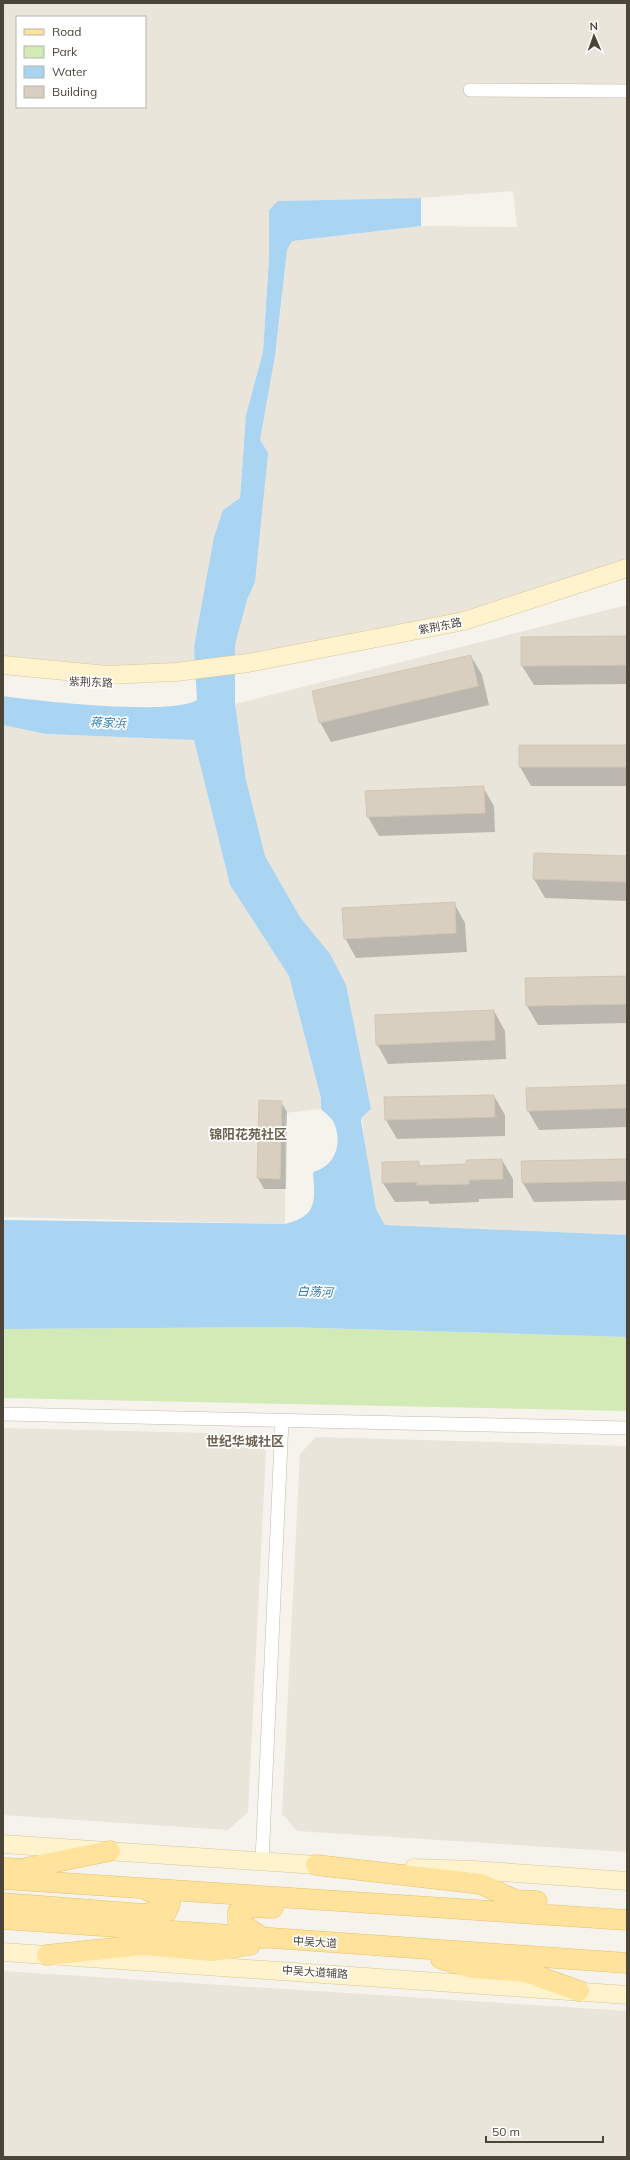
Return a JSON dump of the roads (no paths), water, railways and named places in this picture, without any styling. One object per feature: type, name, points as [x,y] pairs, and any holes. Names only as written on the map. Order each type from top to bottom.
[{"type":"main road","name":"紫荆东路","points":[[249,667],[464,621],[627,568]]},
{"type":"main road","name":"紫荆东路","points":[[249,667],[444,634],[627,577]]},
{"type":"main road","name":"紫荆东路","points":[[3,665],[107,675],[178,676]]},
{"type":"main road","points":[[178,676],[249,667]]},
{"type":"main road","name":"紫荆东路","points":[[3,675],[81,683],[131,684],[178,676]]},
{"type":"main road","points":[[3,1844],[262,1862],[473,1870],[627,1881]]},
{"type":"main road","points":[[3,1867],[21,1869],[110,1851]]},
{"type":"main road","points":[[316,1865],[481,1884],[514,1900],[570,1903],[627,1920]]},
{"type":"main road","points":[[3,1879],[627,1920]]},
{"type":"main road","points":[[3,1903],[143,1914],[167,1911],[170,1904],[163,1898],[143,1888]]},
{"type":"main road","points":[[263,1938],[238,1921],[238,1912],[251,1907],[394,1917],[450,1908]]},
{"type":"main road","name":"中吴大道","points":[[3,1919],[407,1949],[627,1963]]},
{"type":"main road","points":[[47,1955],[143,1945],[212,1951],[282,1940]]},
{"type":"main road","points":[[407,1949],[472,1968],[526,1972],[579,1991]]},
{"type":"main road","name":"中吴大道辅路","points":[[3,1952],[627,1995]]},
{"type":"street","points":[[470,90],[627,91]]},
{"type":"street","points":[[3,1414],[627,1428]]},
{"type":"street","points":[[262,1862],[282,1420]]},
{"type":"water","points":[[421,198],[421,226],[292,241],[287,250],[275,356],[260,440],[268,453],[255,582],[247,600],[235,645],[235,704],[246,780],[265,856],[300,917],[330,954],[346,985],[371,1109],[362,1117],[361,1121],[376,1209],[385,1225],[627,1235],[627,1337],[284,1327],[3,1329],[3,1220],[285,1224],[304,1217],[309,1212],[314,1199],[313,1172],[327,1165],[335,1153],[338,1139],[337,1131],[333,1121],[321,1109],[321,1098],[289,976],[230,885],[194,740],[46,734],[3,725],[3,696],[73,704],[134,707],[183,705],[197,700],[194,647],[214,537],[223,510],[240,498],[246,415],[263,352],[269,258],[269,210],[278,201]]},
{"type":"district","name":"锦阳花苑社区","points":[[248,1134]]},
{"type":"district","name":"世纪华城社区","points":[[245,1441]]},
{"type":"water label","name":"蒋家浜","points":[[108,723]]},
{"type":"water label","name":"白荡河","points":[[315,1292]]}]
